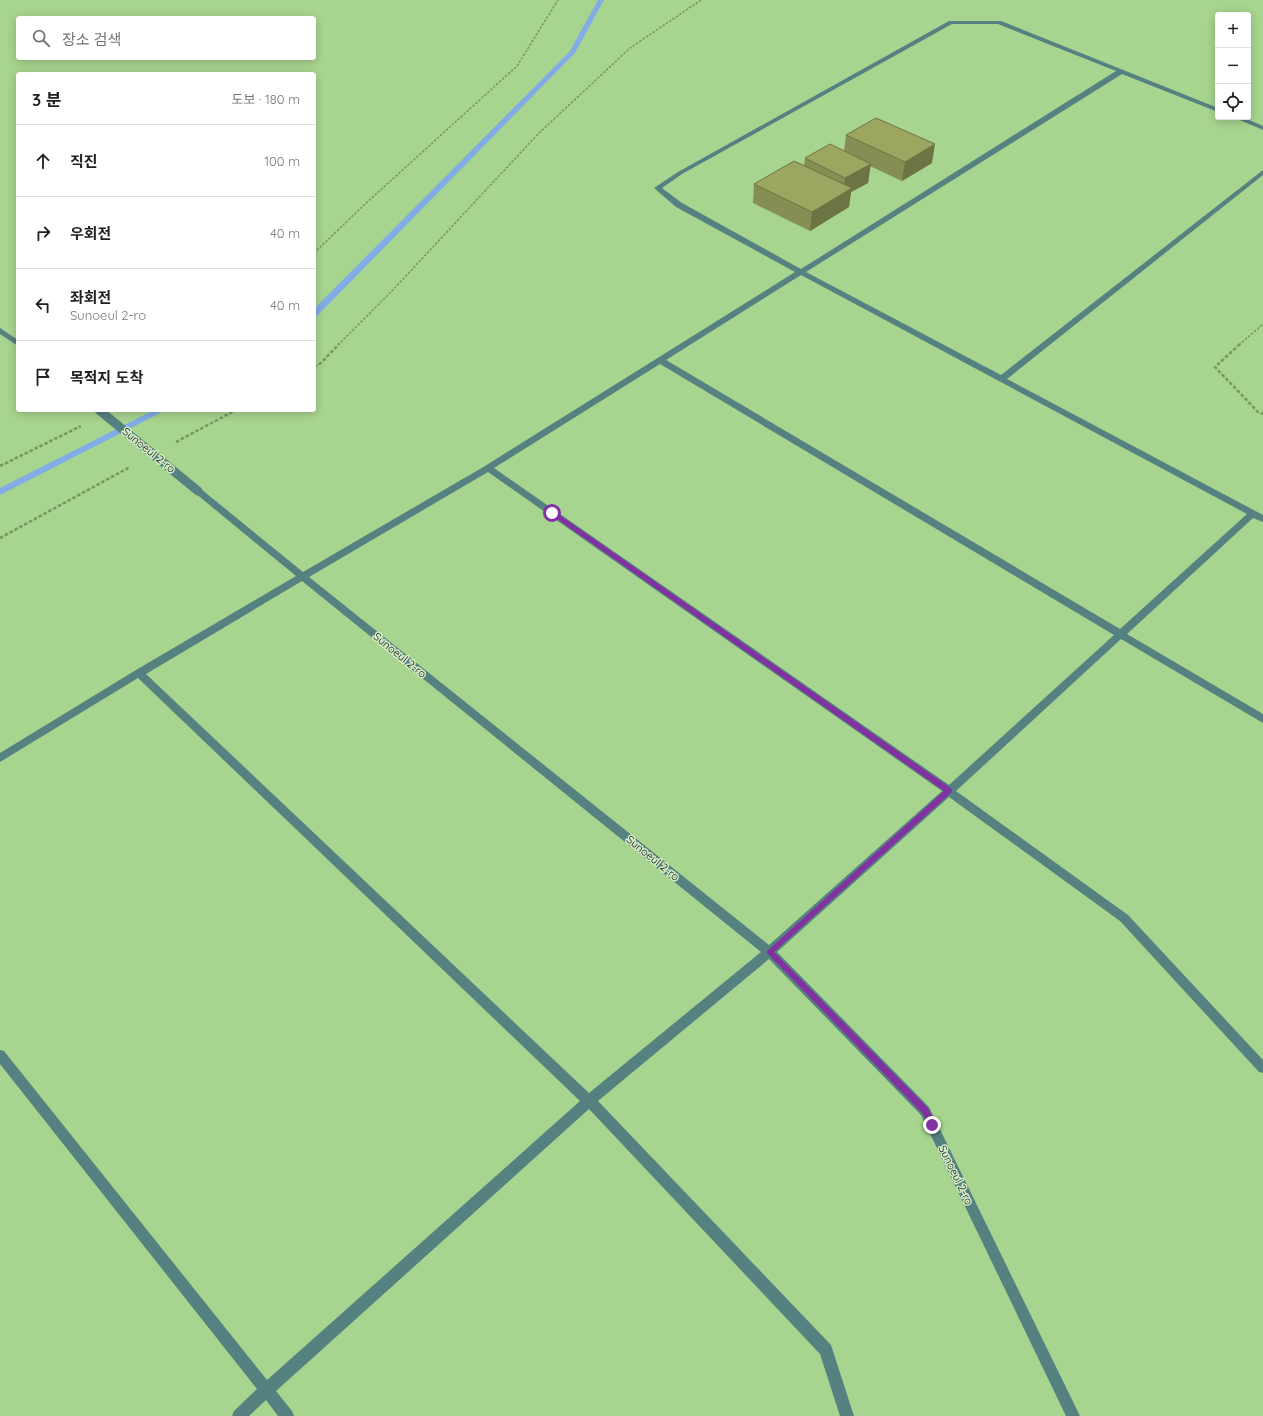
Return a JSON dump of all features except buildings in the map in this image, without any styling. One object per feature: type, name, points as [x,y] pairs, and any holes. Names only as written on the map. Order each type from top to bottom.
[{"type":"street","points":[[1215,109],[1120,72],[999,22],[951,22],[680,173],[658,188],[680,205],[801,272],[1263,519]]},
{"type":"street","points":[[0,758],[139,673],[488,468],[1120,72]]},
{"type":"street","points":[[1243,120],[1263,128]]},
{"type":"street","points":[[1000,379],[1263,172]]},
{"type":"street","points":[[0,330],[16,342]]},
{"type":"street","points":[[660,360],[1263,718]]},
{"type":"street","name":"Sunoeul 2-ro","points":[[101,412],[303,577],[769,952],[925,1111],[1073,1416]]},
{"type":"street","points":[[488,468],[949,790],[1124,918],[1263,1068]]},
{"type":"street","points":[[239,1416],[266,1390],[589,1101],[769,952],[1252,514]]},
{"type":"street","points":[[139,673],[589,1101],[826,1350],[848,1416]]},
{"type":"street","points":[[0,1055],[287,1416]]},
{"type":"path","points":[[316,251],[363,206],[517,66],[558,0]]},
{"type":"path","points":[[316,366],[321,363],[391,292],[538,134],[630,48],[701,0]]},
{"type":"path","points":[[1263,324],[1214,367],[1258,412],[1263,414]]},
{"type":"path","points":[[174,443],[232,412]]},
{"type":"path","points":[[0,466],[85,424]]},
{"type":"path","points":[[0,538],[133,465]]},
{"type":"waterway","points":[[316,312],[573,52],[601,0]]},
{"type":"waterway","points":[[0,492],[157,412]]},
{"type":"route","points":[[552,513],[949,790],[769,952],[925,1111],[932,1125]]}]
